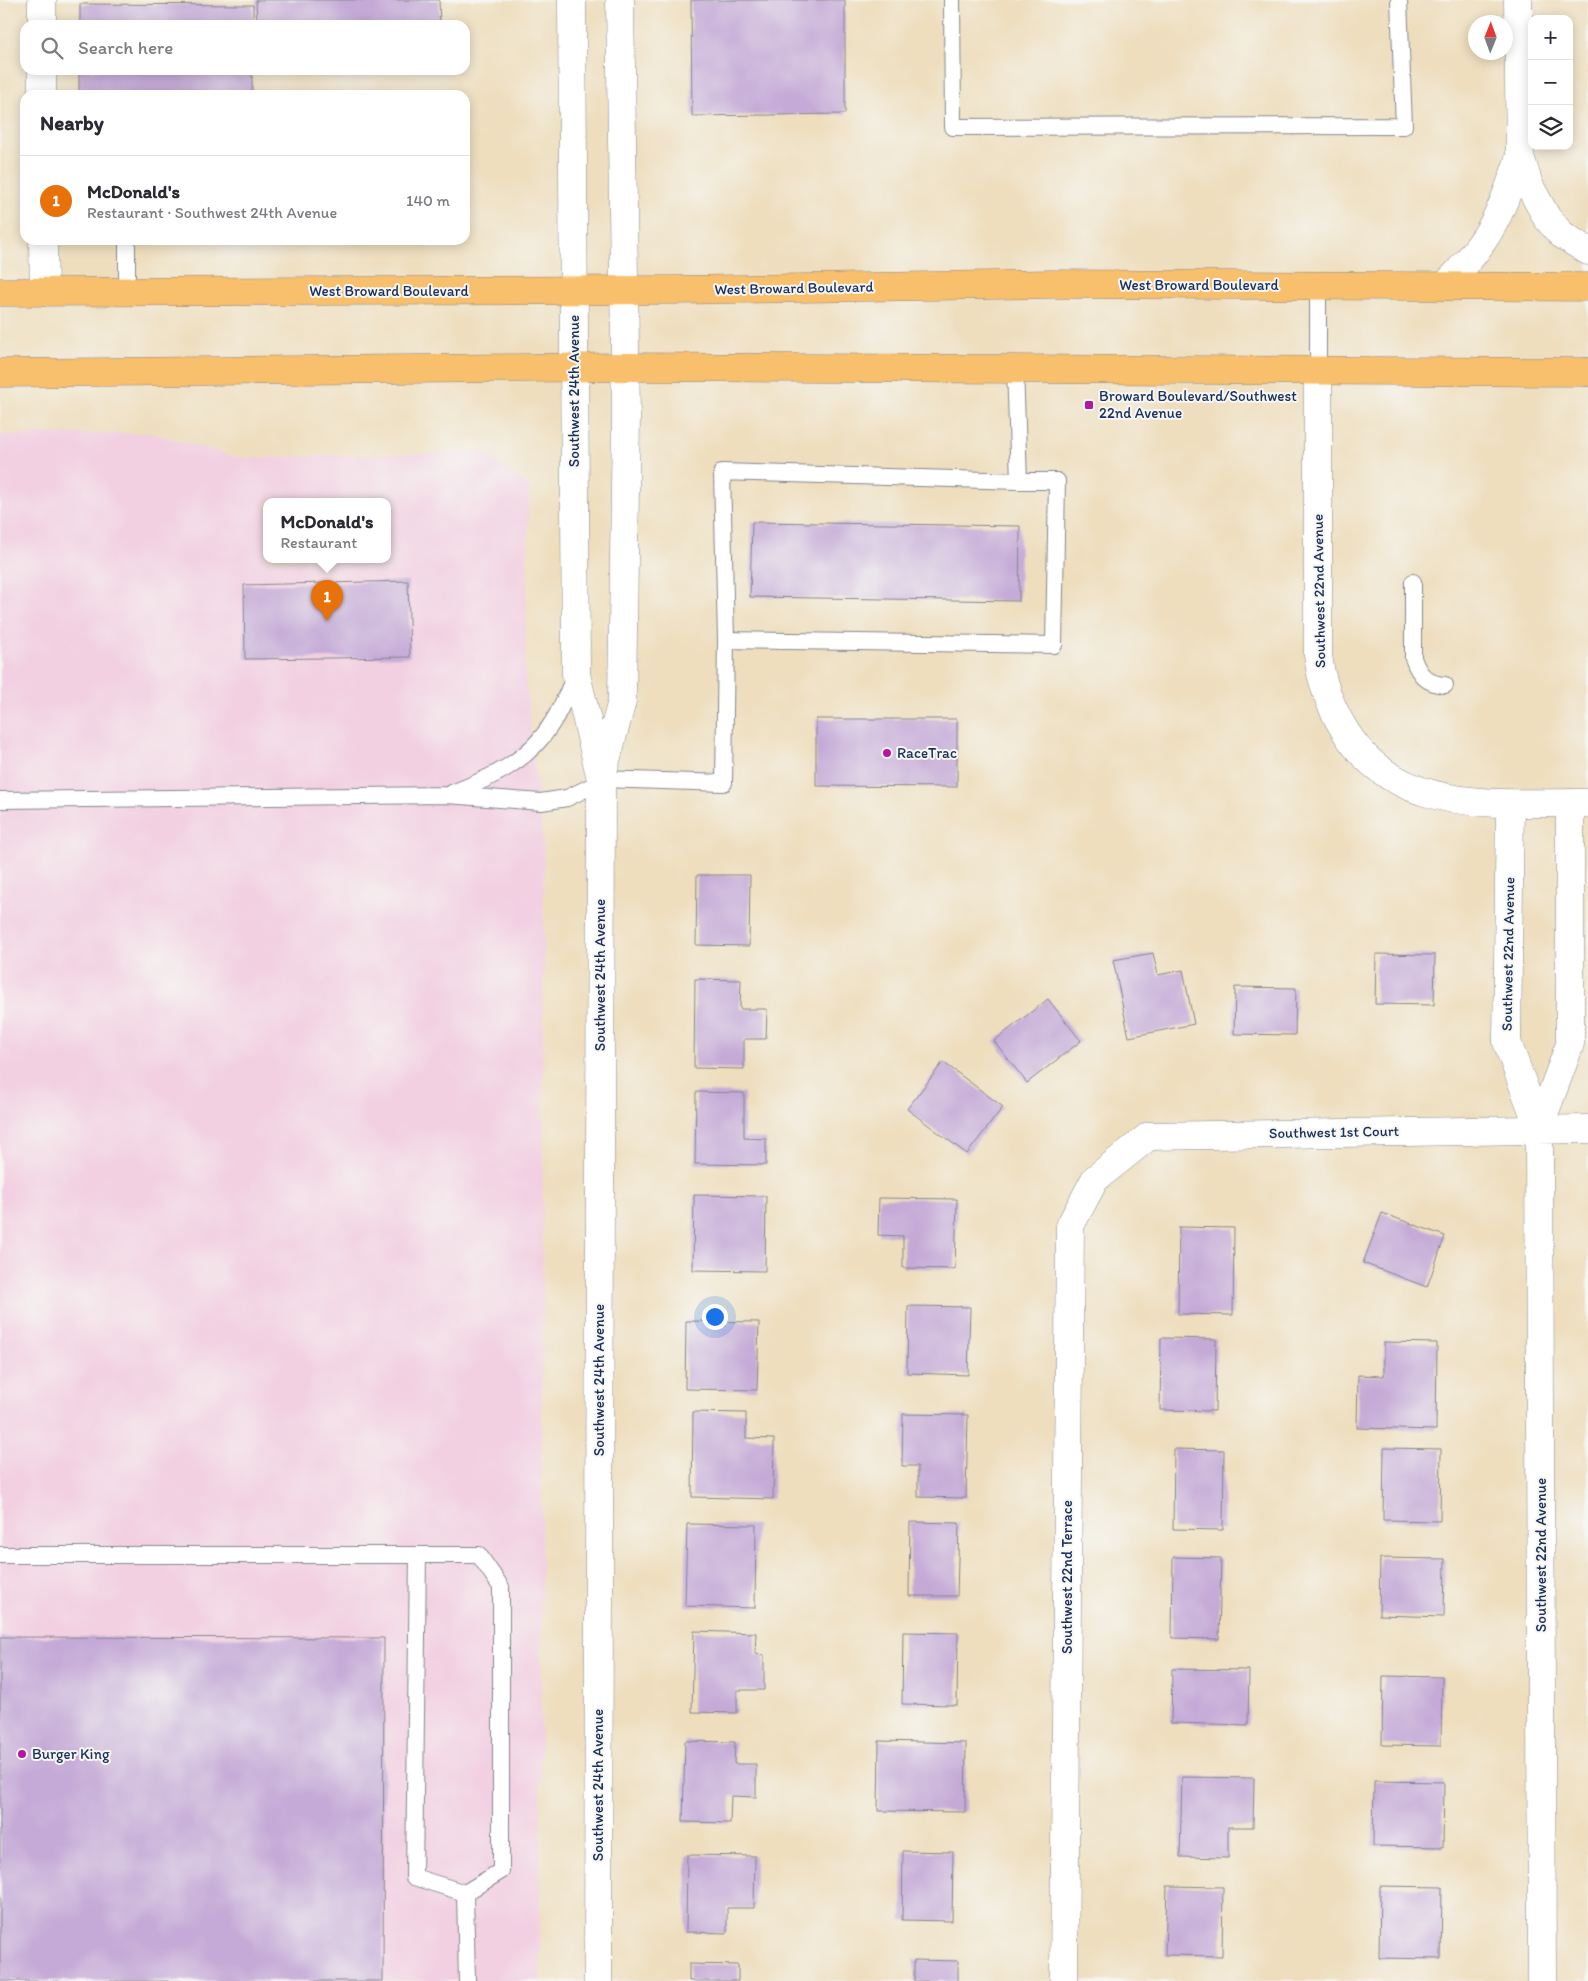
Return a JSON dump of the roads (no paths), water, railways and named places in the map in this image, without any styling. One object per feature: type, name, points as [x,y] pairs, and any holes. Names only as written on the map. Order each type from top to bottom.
[{"type":"main road","name":"West Broward Boulevard","points":[[0,292],[624,290],[1051,284],[1588,287]]},
{"type":"main road","points":[[0,373],[625,367],[1587,372]]},
{"type":"street","points":[[42,0],[42,20]]},
{"type":"street","name":"Southwest 24th Avenue","points":[[572,0],[576,674],[601,779],[598,1981]]},
{"type":"street","name":"Southwest 24th Avenue","points":[[601,779],[622,701],[625,367],[620,0]]},
{"type":"street","points":[[1518,0],[1520,156],[1529,184],[1547,218],[1560,234],[1588,251]]},
{"type":"street","points":[[42,75],[42,90]]},
{"type":"street","points":[[1445,286],[1471,260],[1494,226],[1520,156]]},
{"type":"street","points":[[43,245],[44,292]]},
{"type":"street","name":"Southwest 22nd Avenue","points":[[1318,370],[1317,635],[1320,677],[1352,744],[1367,761],[1386,776],[1407,786],[1457,800],[1510,803],[1579,803],[1570,1044],[1539,1128]]},
{"type":"street","name":"Southwest 22nd Avenue","points":[[1510,803],[1507,1042],[1539,1128],[1542,1981]]},
{"type":"street","name":"Southwest 1st Court","points":[[1095,1178],[1149,1136],[1539,1128],[1588,1129]]},
{"type":"street","name":"Southwest 22nd Terrace","points":[[1064,1981],[1070,1226],[1095,1178]]},
{"type":"lane","points":[[952,0],[953,127],[1404,126],[1399,0]]},
{"type":"lane","points":[[127,245],[127,291]]},
{"type":"lane","name":"Southwest 22nd Avenue","points":[[1318,285],[1318,370]]},
{"type":"lane","points":[[1015,369],[1019,481]]},
{"type":"lane","points":[[0,800],[447,794],[541,802],[567,798],[592,786],[601,779],[724,783],[726,640],[722,472],[1057,481],[1054,645],[726,640]]},
{"type":"lane","points":[[1414,582],[1413,658],[1416,669],[1428,682],[1445,685]]},
{"type":"lane","points":[[447,794],[491,778],[514,763],[538,743],[552,723],[576,674]]},
{"type":"lane","points":[[0,1555],[418,1555],[479,1555],[501,1587],[501,1872],[465,1893],[414,1877],[418,1555]]},
{"type":"lane","points":[[465,1893],[467,1981]]},
{"type":"place","name":"Broward Boulevard/Southwest 22nd Avenue","points":[[1089,405]]},
{"type":"place","name":"McDonald's","points":[[327,621]]},
{"type":"place","name":"RaceTrac","points":[[887,753]]},
{"type":"place","name":"Burger King","points":[[22,1754]]}]
